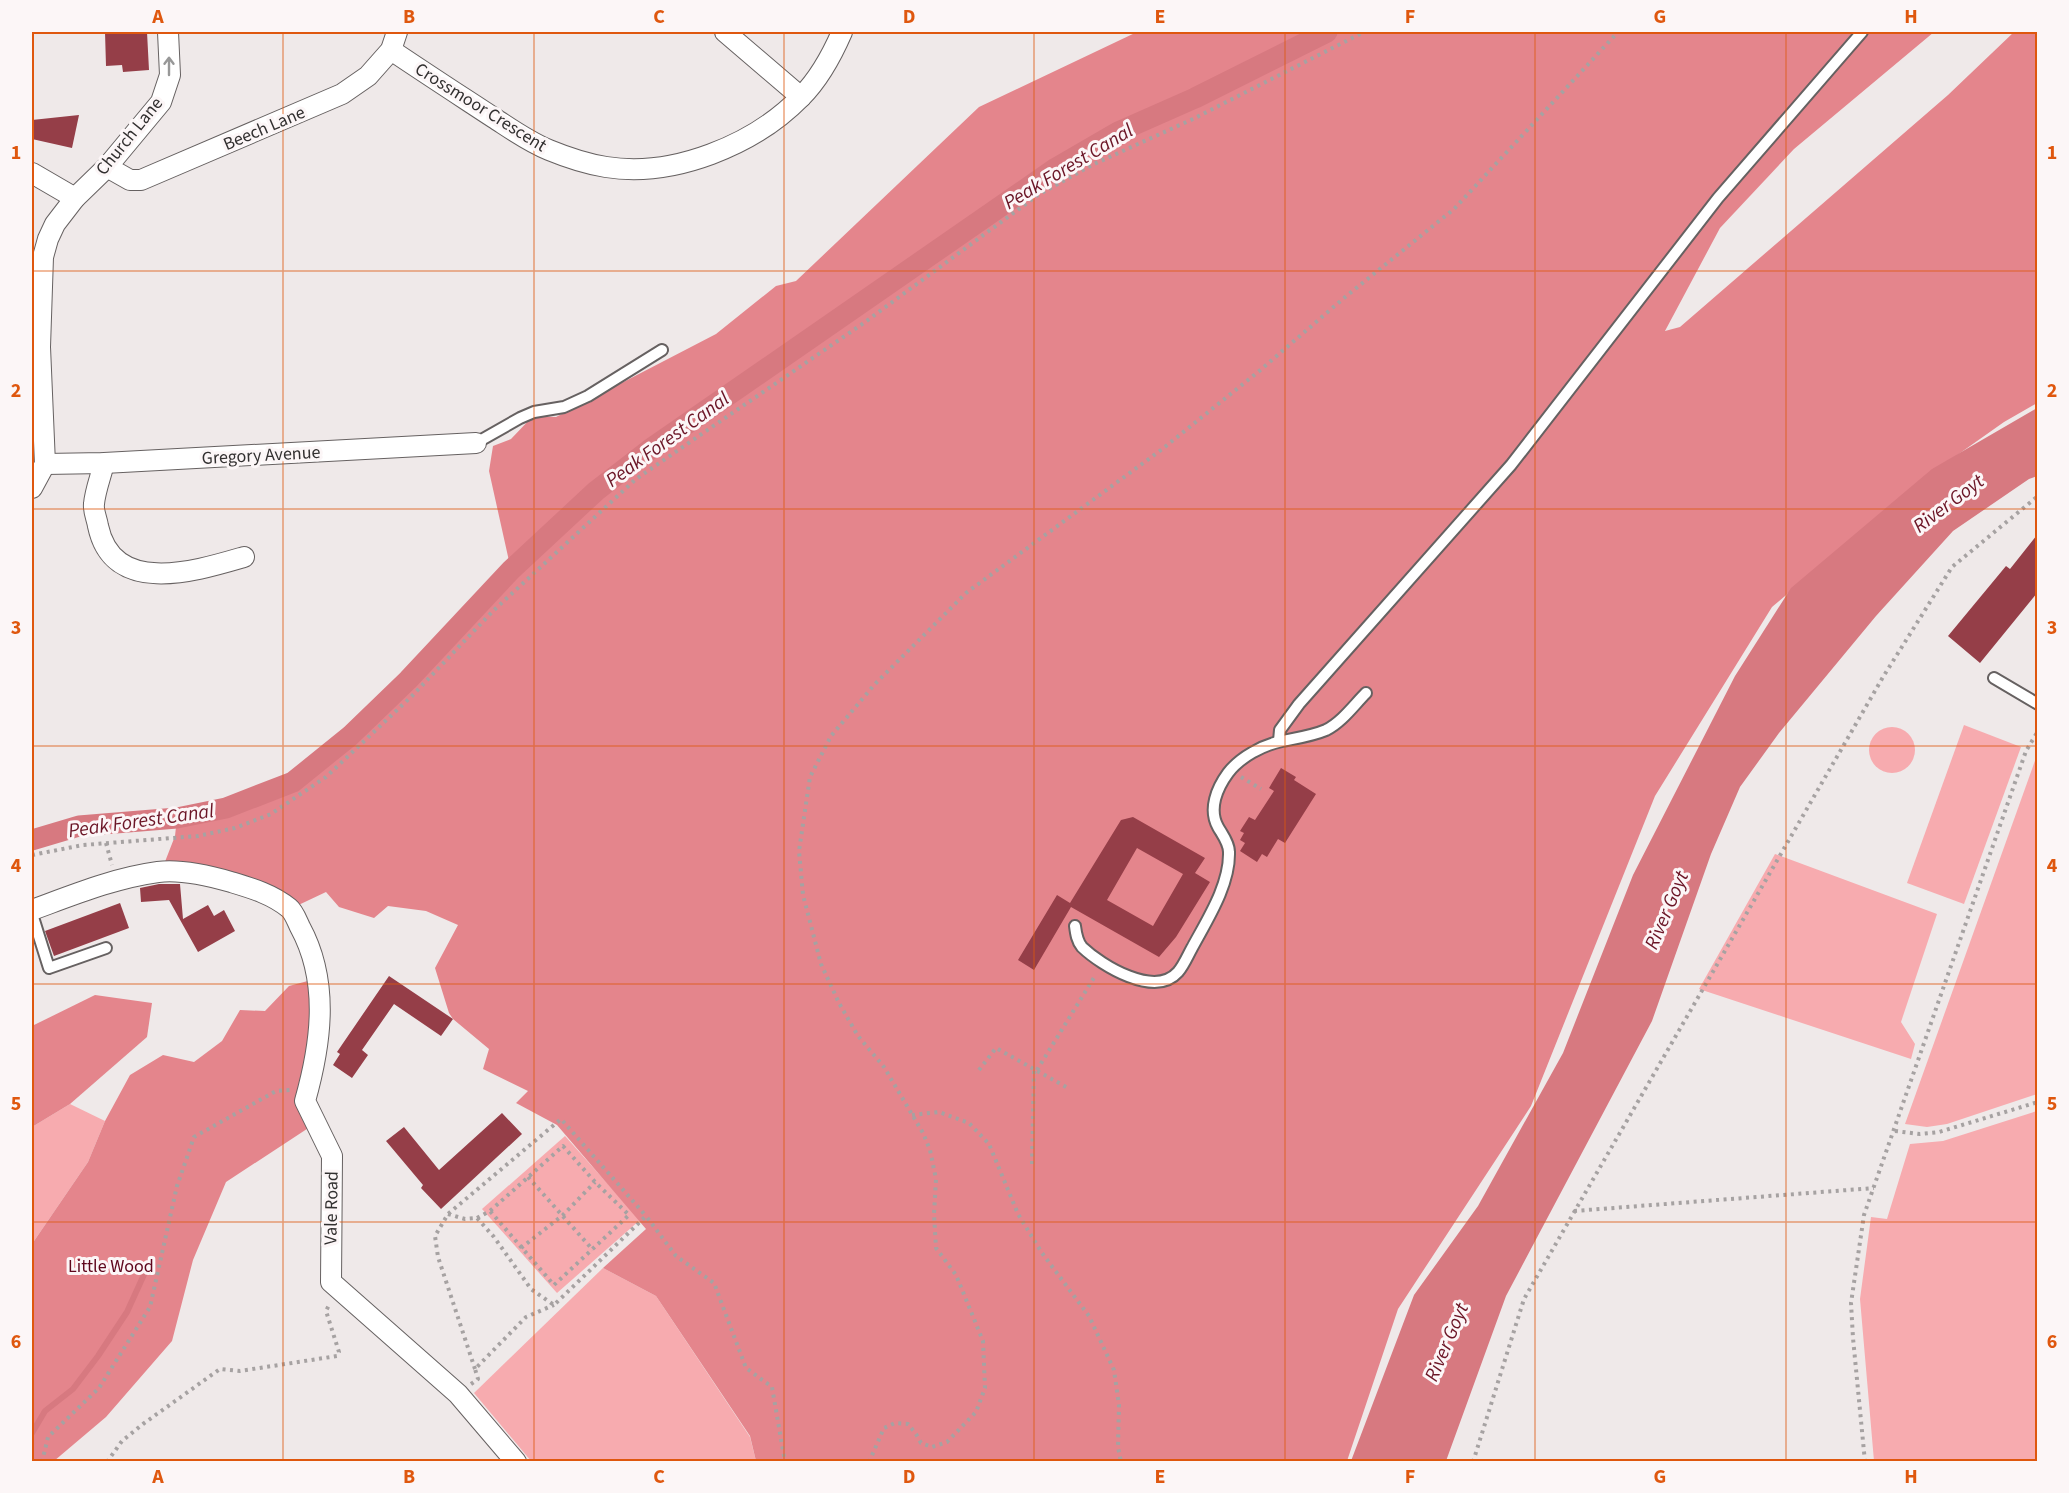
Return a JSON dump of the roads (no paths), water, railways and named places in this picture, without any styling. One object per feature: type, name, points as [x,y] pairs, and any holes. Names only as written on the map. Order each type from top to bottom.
[{"type":"street","name":"Church Lane","points":[[45,464],[40,347],[43,257],[48,239],[55,224],[75,198],[107,167],[161,102],[170,75],[168,32]]},
{"type":"street","name":"Beech Lane","points":[[107,167],[130,180],[141,180],[342,94],[368,76],[391,50],[397,32]]},
{"type":"street","points":[[725,32],[801,97]]},
{"type":"street","name":"Crossmoor Crescent","points":[[391,50],[524,137],[548,150],[605,167],[638,169],[669,165],[703,156],[742,141],[772,121],[801,97],[825,65],[842,32]]},
{"type":"street","points":[[32,173],[75,198]]},
{"type":"street","name":"Gregory Avenue","points":[[45,464],[104,463],[476,443]]},
{"type":"street","points":[[104,463],[94,504],[101,540],[115,561],[141,573],[172,574],[206,568],[244,557]]},
{"type":"street","points":[[32,488],[45,464]]},
{"type":"street","name":"Vale Road","points":[[32,912],[116,880],[161,872],[208,876],[261,891],[290,909],[308,941],[319,978],[320,1025],[315,1064],[305,1101],[332,1156],[331,1282],[458,1394],[516,1461]]},
{"type":"lane","points":[[1279,741],[1280,730],[1299,704],[1511,465],[1718,198],[1862,32]]},
{"type":"lane","points":[[476,443],[534,412],[564,407],[588,396],[662,350]]},
{"type":"lane","points":[[1994,678],[2037,704]]},
{"type":"lane","points":[[1075,926],[1076,937],[1082,946],[1103,962],[1132,979],[1152,982],[1167,981],[1179,971],[1221,895],[1229,850],[1216,824],[1213,809],[1216,794],[1230,771],[1252,753],[1279,741],[1323,731],[1334,726],[1366,693]]},
{"type":"lane","points":[[32,912],[49,968],[106,948]]},
{"type":"water","name":"River Goyt","points":[[2037,408],[2037,476],[2029,479],[1953,531],[1876,616],[1779,733],[1740,787],[1711,854],[1652,1021],[1506,1296],[1446,1461],[1351,1461],[1414,1295],[1478,1206],[1563,1053],[1633,875],[1735,676],[1791,588],[1932,469]]},
{"type":"waterway","name":"Peak Forest Canal","points":[[32,840],[79,826],[177,818],[226,808],[293,782],[350,736],[408,680],[511,570],[596,491],[649,450],[1056,168],[1118,132],[1195,98],[1327,32]]},
{"type":"waterway","points":[[32,1433],[45,1411],[73,1389],[98,1356],[127,1312],[147,1268]]},
{"type":"park label","name":"Little Wood","points":[[111,1266]]}]
